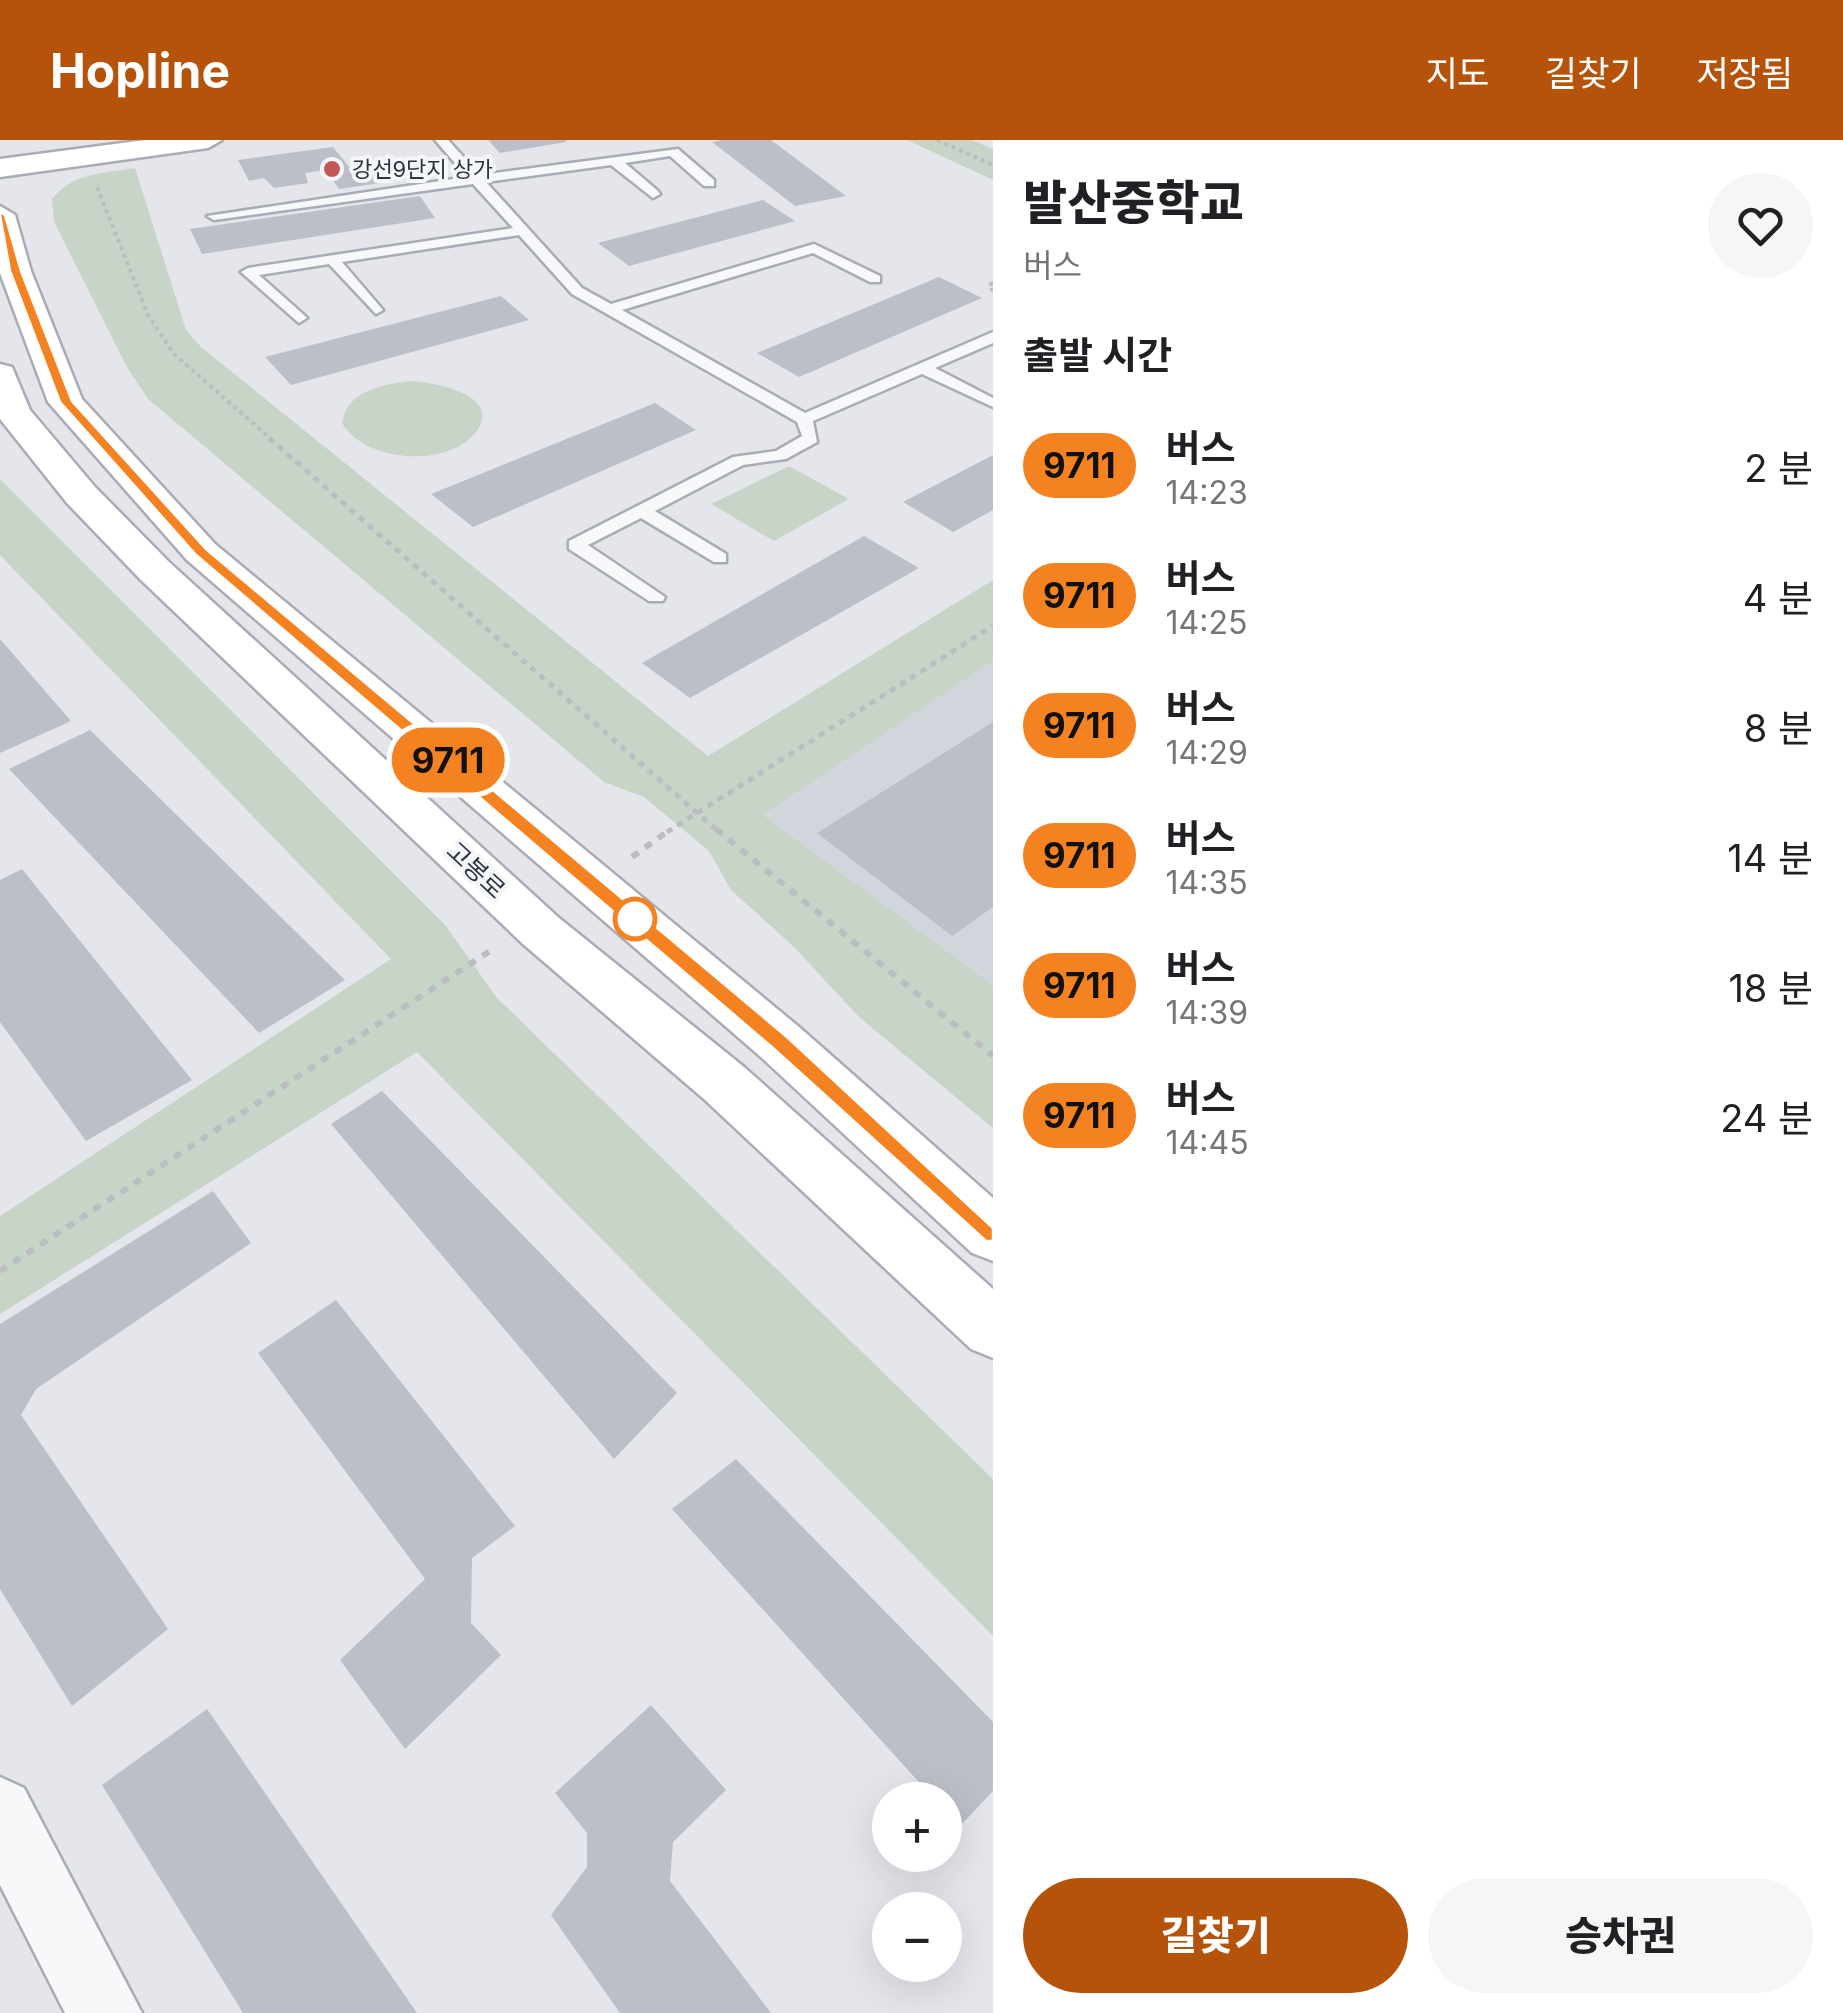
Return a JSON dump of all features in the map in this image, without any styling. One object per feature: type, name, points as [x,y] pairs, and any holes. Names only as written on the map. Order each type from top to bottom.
[{"type":"main road","points":[[0,168],[208,140]]},
{"type":"main road","points":[[0,215],[15,271],[66,402],[201,552],[780,1042],[993,1235]]},
{"type":"main road","name":"고봉로","points":[[4,400],[81,494],[154,571],[541,932],[724,1083],[993,1328]]},
{"type":"street","points":[[0,1812],[106,2013]]},
{"type":"lane","points":[[441,140],[576,292],[804,419],[811,438],[780,455],[739,461],[575,545],[656,597]]},
{"type":"lane","points":[[214,216],[673,152],[710,183]]},
{"type":"lane","points":[[614,160],[654,194]]},
{"type":"lane","points":[[299,318],[248,272],[521,230]]},
{"type":"lane","points":[[606,310],[814,248],[875,279]]},
{"type":"lane","points":[[333,260],[376,310]]},
{"type":"lane","points":[[804,419],[993,337]]},
{"type":"lane","points":[[922,368],[990,403]]},
{"type":"lane","points":[[642,511],[720,558]]},
{"type":"path","points":[[937,140],[993,165]]},
{"type":"path","points":[[90,183],[99,189],[106,203],[148,315],[174,354],[695,812],[993,1056]]},
{"type":"path","points":[[993,283],[989,285],[993,290]]},
{"type":"path","points":[[631,857],[695,812],[993,626]]},
{"type":"path","points":[[0,1271],[490,951]]},
{"type":"shaded area","points":[[993,661],[993,985],[763,815]]},
{"type":"green space","points":[[907,140],[972,140],[993,149],[993,180]]},
{"type":"green space","points":[[135,168],[186,330],[201,347],[708,756],[993,580],[993,661],[763,815],[993,985],[993,1128],[860,1018],[794,947],[731,890],[709,851],[644,797],[604,782],[148,399],[127,367],[54,222],[52,199],[79,179]]},
{"type":"green space","points":[[410,381],[448,388],[473,399],[481,408],[482,419],[476,432],[446,452],[407,456],[368,446],[342,423],[345,412],[358,396],[377,387]]},
{"type":"green space","points":[[789,466],[849,499],[774,541],[711,504]]},
{"type":"green space","points":[[0,479],[446,926],[497,998],[993,1479],[993,1636],[417,1052],[0,1314],[0,1216],[391,959],[0,555]]},
{"type":"building","points":[[488,140],[566,140],[566,142],[500,153]]},
{"type":"building","points":[[771,140],[846,196],[795,206],[712,142]]},
{"type":"building","name":"강선9단지 상가","points":[[333,147],[350,168],[412,157],[427,176],[339,189],[326,170],[305,173],[308,183],[274,188],[264,178],[249,181],[238,160]]},
{"type":"building","points":[[420,196],[435,218],[202,254],[190,229]]},
{"type":"building","points":[[763,200],[795,221],[629,266],[598,243]]},
{"type":"building","points":[[939,277],[982,298],[799,377],[757,353]]},
{"type":"building","points":[[501,296],[529,320],[291,385],[265,357]]},
{"type":"building","points":[[655,403],[696,430],[473,527],[431,494]]},
{"type":"building","points":[[993,455],[993,510],[953,532],[903,502]]},
{"type":"building","points":[[864,536],[919,568],[690,698],[642,663]]},
{"type":"building","points":[[0,639],[71,721],[0,753]]},
{"type":"building","points":[[993,722],[993,907],[952,936],[817,833]]},
{"type":"building","points":[[90,730],[345,980],[259,1033],[9,769]]},
{"type":"building","points":[[22,869],[192,1080],[86,1141],[0,1022],[0,880]]},
{"type":"building","points":[[382,1091],[677,1393],[614,1459],[331,1124]]},
{"type":"building","points":[[213,1191],[251,1243],[36,1389],[21,1415],[168,1629],[72,1706],[0,1589],[0,1324]]},
{"type":"building","points":[[336,1300],[515,1526],[472,1558],[471,1623],[501,1655],[405,1749],[340,1660],[425,1579],[258,1353]]},
{"type":"building","points":[[736,1459],[993,1722],[993,1791],[962,1824],[962,1782],[919,1782],[672,1509]]},
{"type":"building","points":[[651,1705],[726,1790],[673,1842],[670,1881],[771,2013],[620,2013],[551,1915],[587,1867],[587,1833],[555,1793]]},
{"type":"building","points":[[207,1709],[417,2013],[243,2013],[102,1785]]},
{"type":"bus line","name":"9711","points":[[0,215],[15,271],[66,402],[201,552],[780,1042],[993,1235]]},
{"type":"place","name":"강선9단지 상가","points":[[332,169]]}]
